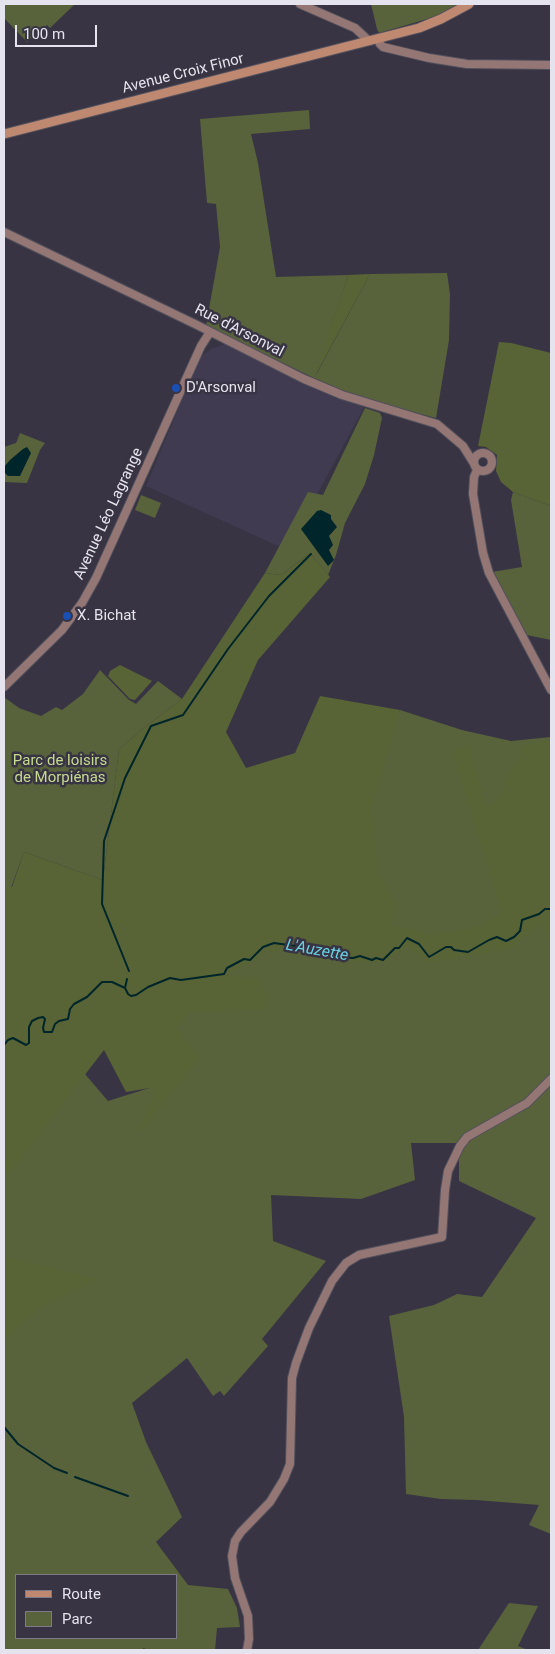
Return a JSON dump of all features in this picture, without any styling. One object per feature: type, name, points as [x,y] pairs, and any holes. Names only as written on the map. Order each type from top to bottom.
[{"type":"main road","name":"Avenue Croix Finor","points":[[4,134],[419,28],[469,4]]},
{"type":"street","points":[[300,4],[355,28],[388,48],[429,58],[467,64],[551,65]]},
{"type":"street","name":"Rue d'Arsonval","points":[[4,232],[342,395],[437,424],[463,446],[475,466]]},
{"type":"street","name":"Avenue Léo Lagrange","points":[[4,687],[62,630],[91,588],[201,346],[210,332]]},
{"type":"street","name":"Rue d'Arsonval","points":[[463,446],[481,453]]},
{"type":"street","points":[[475,466],[485,471],[490,468],[492,463],[489,456],[481,453],[476,455],[475,466],[474,477],[473,494],[489,573],[551,690]]},
{"type":"street","points":[[247,1650],[249,1639],[248,1616],[235,1578],[232,1556],[235,1542],[241,1532],[270,1502],[284,1479],[290,1464],[292,1378],[309,1328],[332,1281],[346,1263],[359,1255],[442,1237],[448,1171],[460,1146],[467,1137],[527,1103],[551,1079]]},
{"type":"shaded area","points":[[225,344],[364,407],[306,515],[278,546],[146,486],[200,357],[211,349]]},
{"type":"shaded area","points":[[27,447],[31,453],[20,476],[8,476],[4,472],[4,467]]},
{"type":"shaded area","points":[[321,510],[331,515],[331,519],[337,527],[329,536],[333,545],[329,550],[334,560],[328,566],[301,529],[317,511]]},
{"type":"green space","points":[[4,4],[75,4],[50,28],[47,25],[27,42],[4,18]]},
{"type":"green space","points":[[371,4],[461,4],[444,14],[379,33]]},
{"type":"green space","points":[[309,110],[310,129],[251,134],[258,163],[276,277],[348,275],[316,375],[370,274],[447,273],[450,294],[449,340],[436,418],[363,399],[314,378],[206,326],[220,247],[216,204],[207,203],[200,119]]},
{"type":"green space","points":[[370,274],[314,378],[348,275]]},
{"type":"green space","points":[[499,342],[511,343],[551,353],[551,506],[513,492],[501,482],[496,471],[497,455],[486,447],[478,446]]},
{"type":"green space","points":[[365,408],[380,413],[382,418],[374,455],[365,484],[345,523],[328,575],[310,553],[281,575],[265,573],[308,492],[323,495]]},
{"type":"green space","points":[[20,433],[45,443],[40,450],[27,483],[4,482],[4,447],[16,443]]},
{"type":"green space","points":[[513,492],[551,506],[551,640],[527,635],[492,572],[522,567],[511,500]]},
{"type":"green space","points":[[141,495],[161,503],[155,518],[135,510]]},
{"type":"green space","points":[[310,553],[330,577],[258,660],[226,732],[246,768],[295,753],[320,696],[400,710],[371,808],[379,876],[396,904],[391,925],[434,935],[477,927],[502,913],[452,751],[469,744],[486,808],[497,800],[525,745],[551,740],[551,945],[542,923],[509,949],[429,962],[407,946],[384,962],[350,961],[320,957],[295,950],[266,952],[227,976],[257,977],[268,995],[265,1010],[191,1011],[176,1028],[199,1058],[138,1135],[156,1087],[126,1092],[104,1050],[4,1180],[4,885],[12,887],[24,852],[103,880],[119,749],[182,699],[265,573],[281,575]]},
{"type":"green space","points":[[120,665],[152,681],[135,700],[130,699],[108,676],[110,671]]},
{"type":"green space","name":"Parc de loisirs de Morpiénas","points":[[100,670],[129,700],[136,704],[158,681],[182,699],[119,749],[103,880],[24,852],[11,888],[4,885],[4,697],[19,708],[41,716],[56,707],[62,710],[83,694]]},
{"type":"green space","points":[[400,710],[462,730],[511,741],[551,737],[551,1534],[529,1525],[539,1505],[441,1499],[406,1494],[404,1417],[389,1316],[434,1305],[457,1294],[482,1297],[536,1218],[459,1181],[459,1143],[411,1143],[415,1180],[361,1199],[271,1195],[273,1241],[326,1261],[262,1339],[268,1346],[224,1396],[220,1391],[213,1396],[187,1358],[132,1403],[146,1442],[182,1517],[156,1542],[188,1585],[228,1589],[237,1608],[240,1627],[217,1628],[215,1650],[149,1650],[143,1648],[143,1650],[4,1650],[4,1155],[26,1113],[85,1074],[108,1101],[162,1084],[161,1013],[243,977],[226,977],[337,871]]},
{"type":"green space","points":[[4,1257],[99,1279],[39,1308],[4,1340]]},
{"type":"green space","points":[[509,1603],[538,1606],[518,1646],[528,1650],[478,1650]]},
{"type":"waterway","points":[[129,971],[102,904],[104,841],[125,778],[151,726],[183,715],[228,649],[269,596],[311,554]]},
{"type":"waterway","name":"L'Auzette","points":[[4,1045],[13,1038],[26,1045],[29,1043],[29,1027],[32,1021],[38,1018],[43,1017],[45,1019],[44,1032],[52,1032],[55,1024],[68,1019],[70,1009],[74,1004],[87,997],[102,982],[112,982],[125,988],[131,996],[136,995],[148,987],[170,978],[181,980],[224,974],[227,968],[244,959],[250,960],[263,947],[274,943],[296,946],[319,954],[327,952],[338,957],[353,958],[360,956],[372,960],[376,958],[383,960],[395,948],[399,948],[407,938],[419,944],[429,957],[446,947],[468,952],[497,937],[506,941],[514,937],[520,931],[522,920],[539,914],[545,909],[551,909]]},
{"type":"waterway","points":[[125,988],[127,979]]},
{"type":"waterway","points":[[4,1427],[18,1444],[54,1468],[67,1473]]},
{"type":"waterway","points":[[75,1477],[128,1496]]},
{"type":"place","name":"D'Arsonval","points":[[176,388]]},
{"type":"place","name":"X. Bichat","points":[[67,616]]}]
